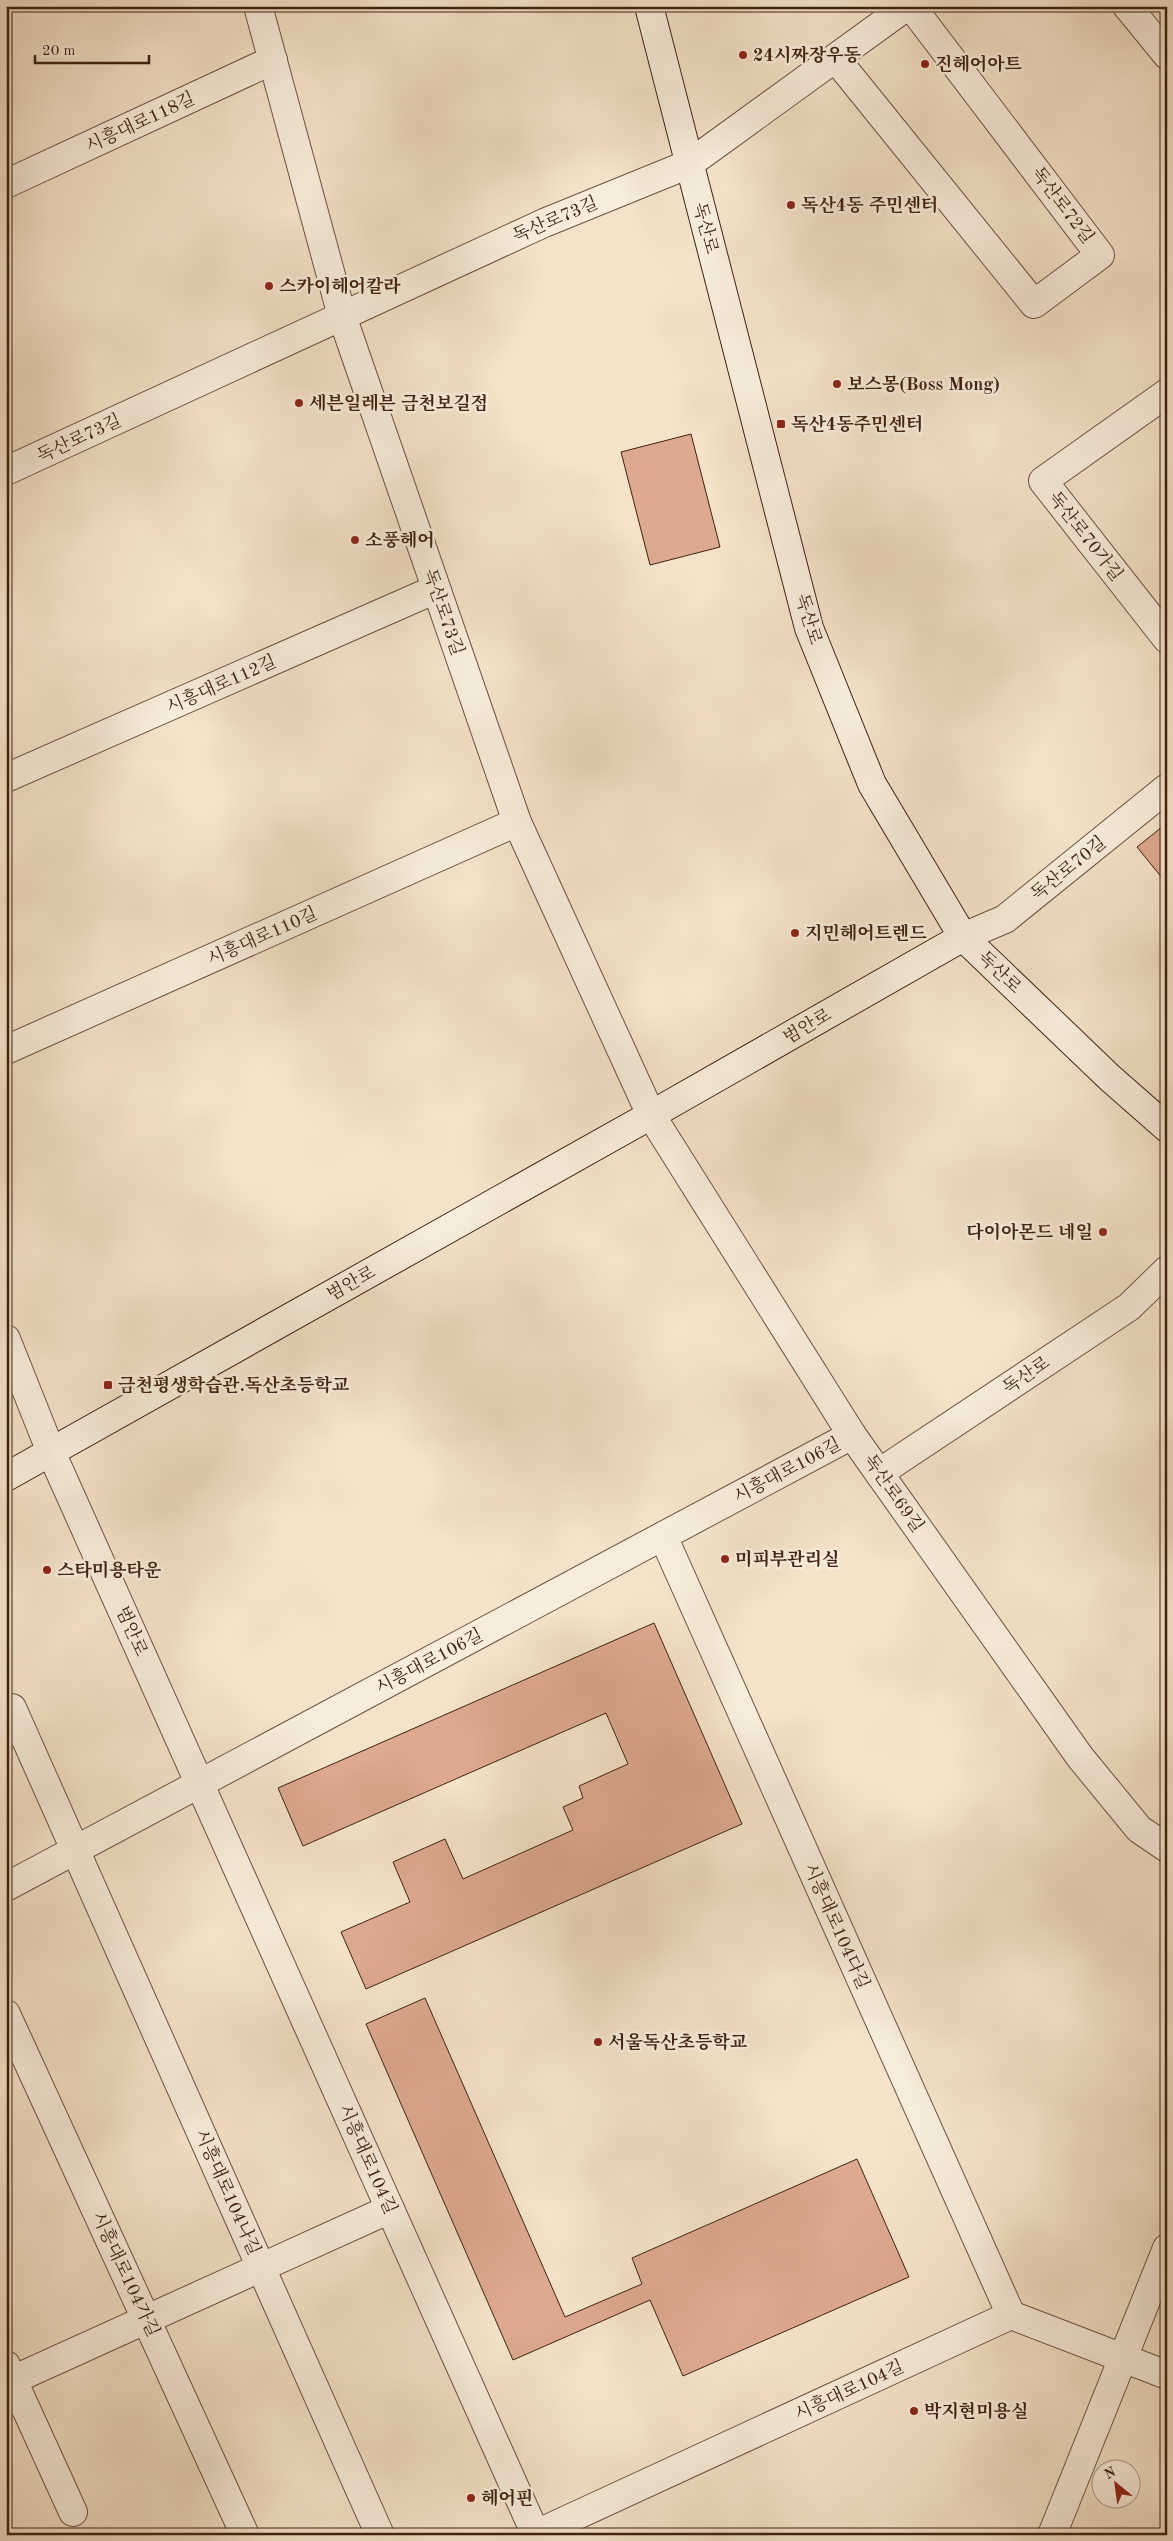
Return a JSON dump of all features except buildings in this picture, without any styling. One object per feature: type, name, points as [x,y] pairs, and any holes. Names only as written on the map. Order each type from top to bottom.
[{"type":"street","name":"독산로73길","points":[[258,6],[342,316],[517,822]]},
{"type":"street","name":"독산로","points":[[649,6],[809,628],[872,784],[963,936],[1110,1078],[1167,1128]]},
{"type":"street","points":[[689,164],[907,6]]},
{"type":"street","name":"독산로72길","points":[[836,59],[1034,304],[1100,254],[911,6]]},
{"type":"street","points":[[1127,6],[1167,55]]},
{"type":"street","name":"시흥대로118길","points":[[6,184],[273,60]]},
{"type":"street","name":"독산로73길","points":[[6,471],[544,223],[689,164]]},
{"type":"street","name":"독산로70가길","points":[[1167,392],[1043,481],[1167,639]]},
{"type":"street","name":"시흥대로112길","points":[[6,778],[436,589]]},
{"type":"street","name":"독산로70길","points":[[963,936],[1005,919],[1167,788]]},
{"type":"street","points":[[517,822],[652,1115]]},
{"type":"street","name":"시흥대로110길","points":[[6,1050],[517,822]]},
{"type":"street","name":"범안로","points":[[6,1477],[652,1115],[963,936]]},
{"type":"street","name":"독산로69길","points":[[652,1115],[852,1435],[1080,1757],[1139,1829],[1167,1848]]},
{"type":"street","name":"독산로","points":[[879,1473],[1129,1307],[1167,1270]]},
{"type":"street","name":"범안로","points":[[6,1339],[51,1452],[200,1784]]},
{"type":"street","name":"시흥대로106길","points":[[6,1887],[852,1435]]},
{"type":"street","name":"시흥대로104다길","points":[[663,1536],[1011,2315]]},
{"type":"street","name":"시흥대로104나길","points":[[6,1711],[12,1708],[380,2535]]},
{"type":"street","name":"시흥대로104길","points":[[200,1784],[535,2534],[1011,2315]]},
{"type":"street","name":"시흥대로104가길","points":[[6,2014],[245,2535]]},
{"type":"street","points":[[72,2512],[8,2376],[146,2320],[390,2209]]},
{"type":"street","points":[[1052,2535],[1167,2248]]},
{"type":"street","points":[[1011,2315],[1167,2376]]},
{"type":"place","name":"24시짜장우동","points":[[743,55]]},
{"type":"place","name":"진헤어아트","points":[[925,64]]},
{"type":"place","name":"독산4동 주민센터","points":[[791,205]]},
{"type":"place","name":"스카이헤어칼라","points":[[269,286]]},
{"type":"place","name":"보스몽(Boss Mong)","points":[[837,384]]},
{"type":"place","name":"세븐일레븐 금천보길점","points":[[299,403]]},
{"type":"place","name":"독산4동주민센터","points":[[781,424]]},
{"type":"place","name":"소풍헤어","points":[[355,540]]},
{"type":"place","name":"지민헤어트렌드","points":[[795,933]]},
{"type":"place","name":"다이아몬드 네일","points":[[1103,1232]]},
{"type":"place","name":"금천평생학습관.독산초등학교","points":[[108,1385]]},
{"type":"place","name":"미피부관리실","points":[[725,1559]]},
{"type":"place","name":"스타미용타운","points":[[47,1570]]},
{"type":"place","name":"서울독산초등학교","points":[[598,2042]]},
{"type":"place","name":"박지현미용실","points":[[914,2411]]},
{"type":"place","name":"헤어핀","points":[[471,2498]]}]
